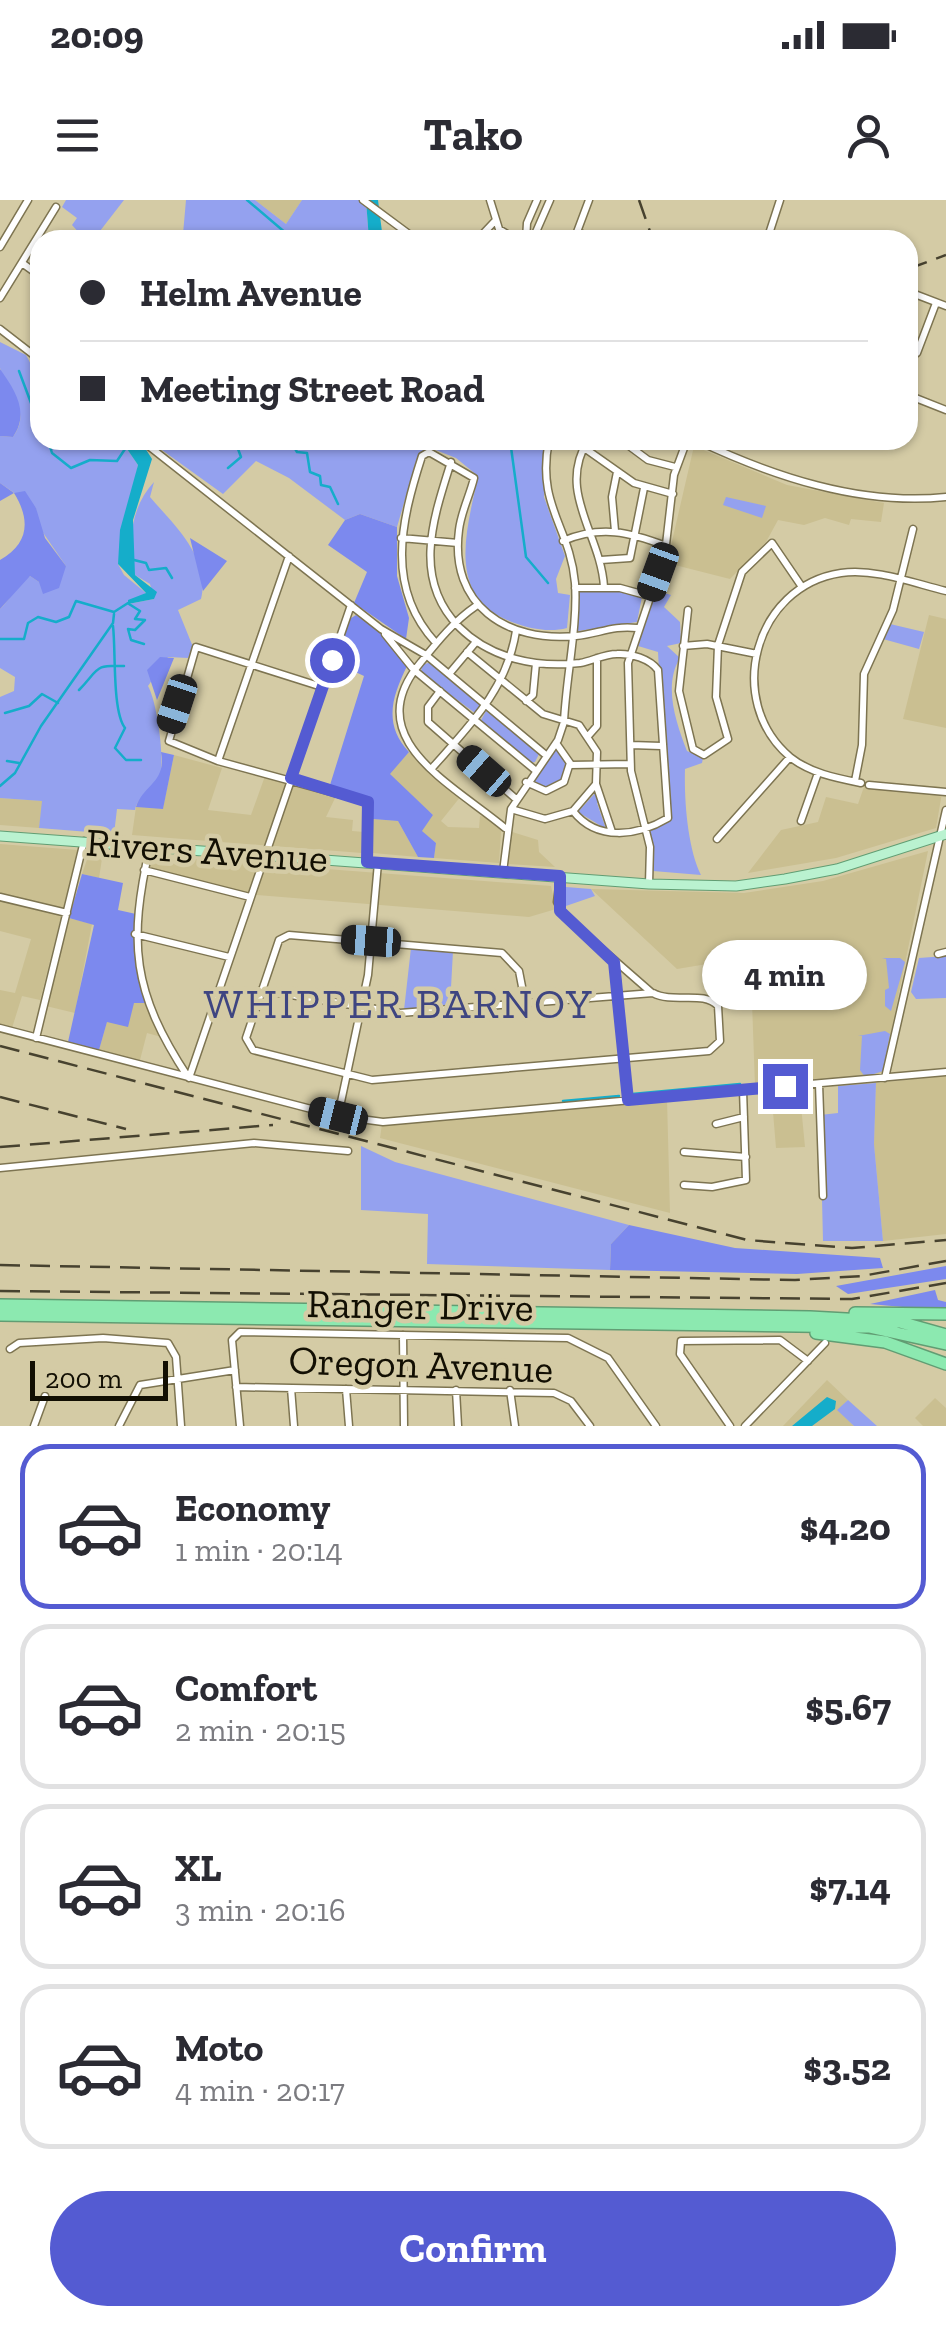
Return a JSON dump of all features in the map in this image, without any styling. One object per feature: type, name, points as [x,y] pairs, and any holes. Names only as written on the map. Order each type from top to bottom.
[{"type":"highway","points":[[0,1305],[810,1317],[900,1322],[946,1334]]},
{"type":"highway","points":[[810,1317],[881,1312],[946,1314]]},
{"type":"highway","points":[[0,1315],[869,1327],[946,1344]]},
{"type":"highway","points":[[737,1325],[885,1342],[946,1364]]},
{"type":"main road","name":"Rivers Avenue","points":[[0,836],[649,884],[736,886],[836,869],[943,835]]},
{"type":"street","points":[[0,247],[28,200]]},
{"type":"street","points":[[363,200],[404,230]]},
{"type":"street","points":[[490,200],[501,230]]},
{"type":"street","points":[[526,230],[537,200]]},
{"type":"street","points":[[537,230],[550,200]]},
{"type":"street","points":[[578,230],[590,200]]},
{"type":"street","points":[[771,230],[780,200]]},
{"type":"street","points":[[42,230],[56,207]]},
{"type":"street","points":[[486,230],[495,221]]},
{"type":"street","points":[[0,298],[30,249]]},
{"type":"street","points":[[22,262],[30,268]]},
{"type":"street","points":[[918,296],[946,306]]},
{"type":"street","points":[[918,350],[936,303]]},
{"type":"street","points":[[0,329],[30,350]]},
{"type":"street","points":[[918,399],[946,410]]},
{"type":"street","points":[[154,450],[380,629],[426,655],[547,756]]},
{"type":"street","points":[[503,872],[505,828],[511,809],[526,782],[556,744],[564,718],[575,588],[546,490],[549,450]]},
{"type":"street","points":[[585,450],[575,491],[601,560],[604,587]]},
{"type":"street","points":[[593,450],[644,488],[673,494]]},
{"type":"street","points":[[634,450],[648,460],[675,467]]},
{"type":"street","points":[[649,884],[650,846],[630,764],[630,655],[666,546],[675,467],[683,450]]},
{"type":"street","points":[[721,450],[803,482],[865,494],[946,497]]},
{"type":"street","points":[[436,643],[415,616],[405,592],[402,538],[404,511],[422,456],[429,452],[474,478],[458,543],[462,582],[476,606],[516,631],[570,636],[618,626],[637,628]]},
{"type":"street","points":[[451,462],[430,540],[436,592],[454,622],[476,642],[511,658],[566,664],[630,655],[651,662],[658,670],[661,746],[670,814],[664,821],[643,828],[612,832],[586,826],[573,811]]},
{"type":"street","points":[[615,531],[612,488],[618,472]]},
{"type":"street","points":[[601,560],[628,560],[638,536],[644,488]]},
{"type":"street","points":[[862,783],[864,674],[890,618],[912,529]]},
{"type":"street","points":[[564,541],[590,532],[615,531],[666,546]]},
{"type":"street","points":[[402,538],[458,543]]},
{"type":"street","points":[[688,610],[681,712],[693,749],[704,755],[728,739],[716,697],[718,646],[742,572],[772,543],[802,587]]},
{"type":"street","points":[[218,761],[290,556]]},
{"type":"street","points":[[946,591],[845,572],[802,587],[774,612],[757,654],[754,686],[758,711],[768,732],[790,757],[818,772],[862,783],[946,792]]},
{"type":"street","points":[[575,588],[604,587],[649,596]]},
{"type":"street","points":[[189,1078],[351,606]]},
{"type":"street","points":[[476,606],[454,622],[414,670],[397,701],[398,723],[413,751],[505,828]]},
{"type":"street","points":[[380,629],[414,670],[535,770]]},
{"type":"street","points":[[433,768],[502,680],[516,631]]},
{"type":"street","points":[[449,674],[476,642]]},
{"type":"street","points":[[683,646],[718,646],[757,654]]},
{"type":"street","points":[[322,688],[196,647],[169,742],[218,761],[368,802],[371,941],[338,1116]]},
{"type":"street","points":[[467,652],[546,716],[564,718],[588,735],[598,765],[596,784],[612,832]]},
{"type":"street","points":[[588,735],[597,726],[596,658]]},
{"type":"street","points":[[526,701],[533,695],[536,663]]},
{"type":"street","points":[[440,691],[426,711],[428,722],[516,799]]},
{"type":"street","points":[[526,782],[538,790],[552,790],[568,777],[570,765],[556,744]]},
{"type":"street","points":[[631,745],[661,746]]},
{"type":"street","points":[[717,839],[790,757]]},
{"type":"street","points":[[570,765],[630,764]]},
{"type":"street","points":[[801,822],[818,772]]},
{"type":"street","points":[[511,809],[545,819],[573,811],[596,784]]},
{"type":"street","points":[[886,1078],[946,810]]},
{"type":"street","points":[[36,1038],[84,841]]},
{"type":"street","points":[[150,846],[135,934],[145,995],[189,1078]]},
{"type":"street","points":[[144,870],[250,897]]},
{"type":"street","points":[[525,1002],[519,971],[502,953],[289,935],[279,940],[246,1038],[253,1050],[372,1080],[710,1051],[720,1041],[718,1006],[707,998],[668,1000],[653,994],[614,962],[560,911],[560,876]]},
{"type":"street","points":[[0,898],[67,913]]},
{"type":"street","points":[[135,934],[228,957]]},
{"type":"street","points":[[614,962],[628,1100]]},
{"type":"street","points":[[261,990],[400,1014],[653,994]]},
{"type":"street","points":[[0,1028],[338,1116],[383,1122],[946,1072]]},
{"type":"street","points":[[890,1056],[895,1071],[909,1076]]},
{"type":"street","points":[[819,1084],[823,1196]]},
{"type":"street","points":[[684,1184],[712,1187],[744,1182],[743,1090]]},
{"type":"street","points":[[716,1124],[744,1117]]},
{"type":"street","points":[[0,1168],[254,1143],[348,1152]]},
{"type":"street","points":[[684,1152],[746,1156]]},
{"type":"street","name":"Ranger Drive","points":[[240,1426],[232,1340],[240,1332],[568,1338],[584,1342],[608,1358],[656,1426]]},
{"type":"street","points":[[404,1335],[404,1426]]},
{"type":"street","points":[[10,1350],[19,1342],[155,1338],[174,1348],[181,1426]]},
{"type":"street","points":[[730,1426],[680,1354],[681,1340],[780,1340],[808,1361]]},
{"type":"street","points":[[745,1426],[825,1343]]},
{"type":"street","points":[[118,1426],[136,1388],[235,1370]]},
{"type":"street","name":"Oregon Avenue","points":[[236,1387],[510,1390],[563,1395],[590,1426]]},
{"type":"street","points":[[290,1388],[294,1426]]},
{"type":"street","points":[[346,1389],[349,1426]]},
{"type":"street","points":[[456,1390],[458,1426]]},
{"type":"street","points":[[510,1390],[515,1426]]},
{"type":"street","points":[[34,1426],[46,1396]]},
{"type":"shaded area","points":[[66,200],[124,200],[101,230],[77,230],[72,225],[77,218],[62,207]]},
{"type":"shaded area","points":[[186,200],[255,200],[286,224],[302,200],[366,200],[368,230],[183,230]]},
{"type":"shaded area","points":[[255,200],[302,200],[286,224]]},
{"type":"shaded area","points":[[366,200],[378,200],[382,230],[368,230]]},
{"type":"shaded area","points":[[0,342],[26,355],[30,363],[30,450],[128,450],[138,465],[118,564],[124,575],[146,593],[128,604],[154,599],[150,584],[135,575],[131,550],[136,513],[154,482],[150,497],[188,543],[201,570],[201,599],[178,610],[193,647],[188,658],[168,657],[148,686],[160,733],[159,780],[135,810],[117,809],[114,834],[39,828],[42,801],[0,798],[0,697],[14,691],[15,677],[0,668],[0,609],[30,576],[39,582],[66,566],[37,524],[36,508],[0,483],[0,436],[13,437],[20,409],[0,368]]},
{"type":"shaded area","points":[[0,369],[20,410],[13,437],[0,436]]},
{"type":"shaded area","points":[[128,450],[146,450],[152,459],[133,520],[135,575],[157,592],[154,599],[128,604],[128,600],[146,593],[118,564],[120,530],[138,465]]},
{"type":"shaded area","points":[[162,450],[425,450],[417,458],[397,527],[360,514],[345,520],[289,478],[256,461],[223,494]]},
{"type":"shaded area","points":[[436,450],[546,450],[544,497],[565,556],[556,579],[558,593],[570,595],[567,628],[545,630],[514,623],[488,608],[475,594],[468,576],[466,537],[478,476],[456,458]]},
{"type":"shaded area","points":[[693,450],[704,450],[787,485],[884,503],[881,522],[851,519],[849,525],[825,518],[804,525],[778,520],[766,542],[730,579],[667,563]]},
{"type":"shaded area","points":[[0,483],[14,493],[0,501]]},
{"type":"shaded area","points":[[25,491],[36,508],[45,538],[66,566],[59,588],[43,594],[39,582],[30,576],[0,609],[0,560],[17,546],[24,530],[23,512],[14,493]]},
{"type":"shaded area","points":[[726,497],[766,506],[762,518],[723,505]]},
{"type":"shaded area","points":[[360,514],[397,527],[397,576],[409,618],[406,639],[354,603],[367,572],[328,545],[345,520]]},
{"type":"shaded area","points":[[190,538],[227,561],[203,591]]},
{"type":"shaded area","points":[[655,590],[671,595],[664,607],[680,622],[681,643],[667,646],[680,658],[672,680],[673,704],[687,751],[703,758],[702,763],[685,769],[688,825],[701,875],[653,871],[648,829],[667,821],[658,652],[638,646]]},
{"type":"shaded area","points":[[622,591],[642,597],[637,622],[578,631],[578,593]]},
{"type":"shaded area","points":[[356,615],[381,633],[407,666],[394,699],[393,721],[409,752],[390,774],[433,815],[422,831],[436,843],[434,858],[418,857],[398,821],[373,819],[371,799],[330,785],[364,676],[334,662],[348,620]]},
{"type":"shaded area","points":[[929,615],[946,619],[946,728],[903,719]]},
{"type":"shaded area","points":[[890,624],[924,632],[919,649],[883,639]]},
{"type":"shaded area","points":[[160,657],[174,658],[157,700],[147,670]]},
{"type":"shaded area","points":[[431,662],[481,705],[475,713],[421,673],[422,665]]},
{"type":"shaded area","points":[[486,711],[540,752],[535,762],[530,763],[480,722]]},
{"type":"shaded area","points":[[557,749],[568,765],[566,776],[547,789],[531,781]]},
{"type":"shaded area","points":[[161,752],[174,755],[163,809],[136,807],[158,777]]},
{"type":"shaded area","points":[[409,752],[461,796],[441,821],[448,827],[479,828],[480,816],[486,817],[501,831],[499,863],[434,858],[436,843],[421,831],[433,815],[389,774]]},
{"type":"shaded area","points":[[174,755],[222,768],[208,810],[251,815],[265,776],[293,777],[337,794],[326,817],[353,820],[352,831],[364,832],[362,853],[132,835],[136,807],[163,808]]},
{"type":"shaded area","points":[[866,781],[943,787],[936,828],[836,858],[748,873],[781,830],[818,822],[826,797],[858,804]]},
{"type":"shaded area","points":[[597,791],[601,802],[597,803],[606,829],[578,812]]},
{"type":"shaded area","points":[[0,798],[43,801],[39,828],[0,825]]},
{"type":"shaded area","points":[[373,819],[398,821],[418,857],[373,853]]},
{"type":"shaded area","points":[[509,831],[538,840],[539,852],[555,867],[506,864]]},
{"type":"shaded area","points":[[0,844],[78,850],[40,1000],[22,996],[12,1028],[0,1024],[0,990],[15,993],[31,939],[0,931]]},
{"type":"shaded area","points":[[90,851],[103,852],[99,878],[82,874]]},
{"type":"shaded area","points":[[928,851],[883,1071],[878,1075],[755,1086],[752,1002],[743,972],[719,962],[677,969],[591,889],[744,893],[823,881]]},
{"type":"shaded area","points":[[153,856],[551,886],[556,909],[529,917],[246,894],[149,868]]},
{"type":"shaded area","points":[[82,874],[123,883],[118,910],[136,914],[135,934],[148,1003],[134,1003],[128,1027],[107,1022],[99,1050],[68,1042],[94,925],[69,918]]},
{"type":"shaded area","points":[[566,887],[591,889],[595,896],[563,907]]},
{"type":"shaded area","points":[[69,918],[92,924],[75,1013],[46,1006]]},
{"type":"shaded area","points":[[411,948],[453,951],[450,1006],[404,1010]]},
{"type":"shaded area","points":[[946,956],[946,998],[916,999],[911,992],[919,958]]},
{"type":"shaded area","points":[[882,958],[900,958],[905,962],[891,1011],[885,1006],[885,990],[889,988],[886,959]]},
{"type":"shaded area","points":[[134,1003],[148,1003],[165,1038],[147,1033],[140,1060],[99,1050],[107,1022]]},
{"type":"shaded area","points":[[885,1031],[890,1034],[883,1071],[865,1077],[860,1070],[862,1036],[858,1036]]},
{"type":"shaded area","points":[[946,1076],[946,1234],[883,1241],[874,1144],[876,1083]]},
{"type":"shaded area","points":[[876,1083],[874,1144],[883,1241],[823,1241],[820,1115],[838,1113],[838,1086]]},
{"type":"shaded area","points":[[799,1085],[805,1147],[776,1148],[771,1088]]},
{"type":"shaded area","points":[[667,1099],[670,1213],[380,1138],[382,1124]]},
{"type":"shaded area","points":[[361,1146],[395,1162],[629,1225],[611,1244],[610,1270],[427,1264],[428,1214],[361,1210]]},
{"type":"shaded area","points":[[629,1225],[735,1248],[880,1258],[883,1268],[797,1274],[610,1270],[611,1244]]},
{"type":"shaded area","points":[[946,1266],[946,1279],[848,1294],[836,1286]]},
{"type":"shaded area","points":[[935,1290],[938,1300],[946,1302],[946,1311],[870,1304]]},
{"type":"shaded area","points":[[827,1380],[848,1400],[838,1410],[854,1426],[783,1426]]},
{"type":"shaded area","points":[[827,1397],[836,1401],[835,1409],[812,1426],[792,1426]]},
{"type":"shaded area","points":[[935,1398],[946,1408],[946,1426],[923,1426],[915,1418]]},
{"type":"shaded area","points":[[848,1400],[877,1426],[854,1426],[837,1410]]},
{"type":"waterway","points":[[247,200],[282,230]]},
{"type":"waterway","points":[[19,371],[30,400]]},
{"type":"waterway","points":[[51,450],[71,468],[90,460],[117,461],[124,450]]},
{"type":"waterway","points":[[228,468],[241,457],[238,450]]},
{"type":"waterway","points":[[296,450],[307,453],[310,472],[320,476],[321,485],[330,487],[338,504]]},
{"type":"waterway","points":[[511,450],[526,557],[548,583]]},
{"type":"waterway","points":[[130,559],[146,563],[149,570],[166,568],[172,578]]},
{"type":"waterway","points":[[0,639],[24,639],[28,623],[38,617],[56,622],[69,617],[76,601],[114,612],[128,603]]},
{"type":"waterway","points":[[129,604],[140,611],[135,619],[145,620],[135,630],[128,629],[131,640],[144,644]]},
{"type":"waterway","points":[[0,786],[15,773],[41,726],[113,623],[114,614]]},
{"type":"waterway","points":[[113,626],[116,695],[125,728],[115,748],[126,760],[141,760]]},
{"type":"waterway","points":[[79,690],[101,667],[124,666]]},
{"type":"waterway","points":[[5,713],[29,706],[42,694],[58,703]]},
{"type":"waterway","points":[[7,761],[19,763]]},
{"type":"waterway","points":[[632,1094],[740,1084]]},
{"type":"waterway","points":[[563,1101],[619,1096]]},
{"type":"railway","points":[[639,200],[650,230]]},
{"type":"railway","points":[[918,265],[946,255]]},
{"type":"railway","points":[[0,1046],[747,1240],[852,1248],[946,1240]]},
{"type":"railway","points":[[0,1097],[126,1129]]},
{"type":"railway","points":[[0,1147],[273,1125]]},
{"type":"railway","points":[[0,1265],[795,1280],[862,1276],[946,1261]]},
{"type":"railway","points":[[0,1291],[852,1299],[946,1283]]},
{"type":"district","name":"WHIPPER BARNOY","points":[[399,1003]]},
{"type":"route","points":[[332,660],[291,778],[372,805],[367,862],[560,876],[560,911],[614,962],[628,1100],[785,1086]]}]
